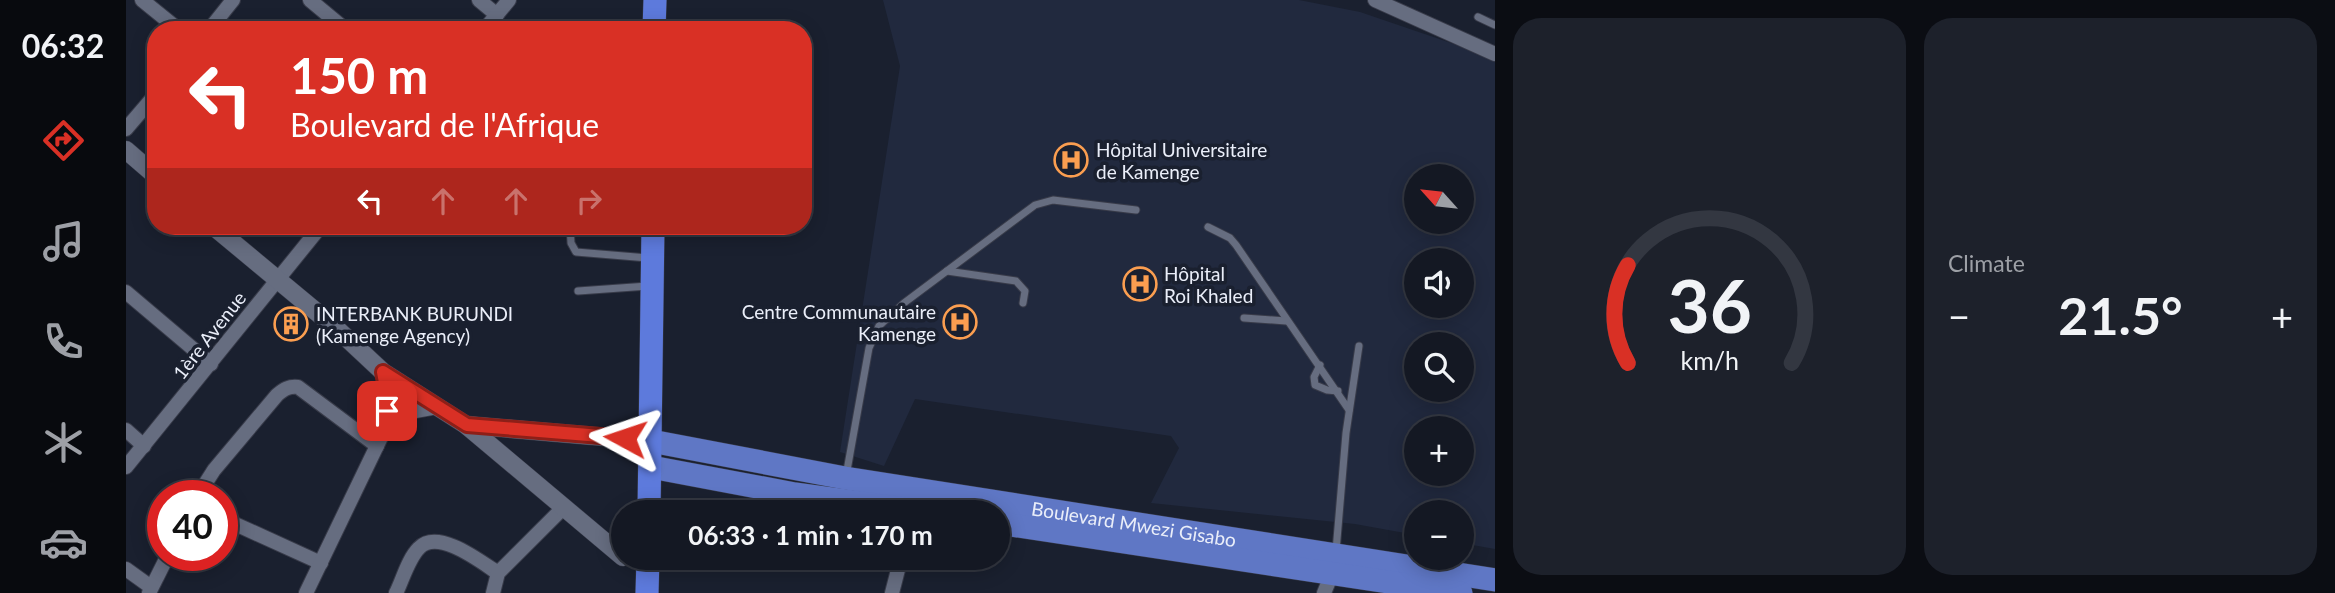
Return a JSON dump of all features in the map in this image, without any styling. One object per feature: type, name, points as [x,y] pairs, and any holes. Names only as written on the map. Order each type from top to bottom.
[{"type":"highway","points":[[654,0],[654,21]]},
{"type":"highway","points":[[650,500],[653,235]]},
{"type":"main road","name":"Boulevard Mwezi Gisabo","points":[[651,441],[876,500]]},
{"type":"main road","name":"Boulevard Mwezi Gisabo","points":[[651,467],[845,490],[1138,534],[1331,573],[1461,593]]},
{"type":"main road","name":"Boulevard Mwezi Gisabo","points":[[1010,524],[1138,534]]},
{"type":"main road","name":"Boulevard Mwezi Gisabo","points":[[1331,573],[1495,580]]},
{"type":"street","points":[[142,0],[169,21]]},
{"type":"street","points":[[216,21],[233,0]]},
{"type":"street","points":[[310,0],[335,21]]},
{"type":"street","points":[[479,0],[497,15]]},
{"type":"street","points":[[492,21],[509,0]]},
{"type":"street","points":[[1375,0],[1495,54]]},
{"type":"street","points":[[126,129],[147,104]]},
{"type":"street","points":[[126,150],[147,168]]},
{"type":"street","points":[[224,235],[383,372],[467,425],[611,547]]},
{"type":"street","name":"1ère Avenue","points":[[126,467],[313,235]]},
{"type":"street","points":[[126,292],[211,364]]},
{"type":"street","points":[[306,593],[386,427],[386,388],[383,372]]},
{"type":"street","points":[[208,480],[277,396],[285,388],[292,386],[298,387],[377,446]]},
{"type":"street","points":[[386,427],[410,412],[437,407]]},
{"type":"street","points":[[467,425],[651,441]]},
{"type":"street","points":[[126,430],[144,446]]},
{"type":"street","points":[[493,593],[498,573],[563,508]]},
{"type":"street","points":[[238,524],[321,562]]},
{"type":"street","points":[[396,593],[419,547],[428,542],[454,546],[498,573]]},
{"type":"street","points":[[126,569],[150,590],[160,571]]},
{"type":"street","points":[[892,593],[898,570]]},
{"type":"lane","points":[[1478,16],[1495,25]]},
{"type":"lane","points":[[845,490],[869,348],[885,318],[1034,205],[1053,200],[1136,210]]},
{"type":"lane","points":[[1208,227],[1230,238],[1236,245],[1286,321],[1338,391],[1349,411]]},
{"type":"lane","points":[[571,235],[576,252],[653,258]]},
{"type":"lane","points":[[947,271],[1016,281],[1025,291],[1023,303]]},
{"type":"lane","points":[[578,291],[652,285]]},
{"type":"lane","points":[[1244,318],[1286,321]]},
{"type":"lane","points":[[1331,573],[1359,346]]},
{"type":"lane","points":[[1320,365],[1314,377],[1315,385],[1338,391]]},
{"type":"shaded area","name":"Hôpital Roi Khaled","points":[[883,0],[1299,0],[1360,12],[1495,58],[1495,549],[1474,545],[1474,500],[1404,500],[1404,533],[1355,524],[1151,503],[1179,448],[1171,436],[915,399],[884,466],[840,452],[900,66]]},
{"type":"place","name":"Hôpital Universitaire de Kamenge","points":[[1071,160]]},
{"type":"place","name":"Hôpital Roi Khaled","points":[[1140,284]]},
{"type":"place","name":"Centre Communautaire Kamenge","points":[[960,322]]},
{"type":"place","name":"INTERBANK BURUNDI (Kamenge Agency)","points":[[291,324]]},
{"type":"route","points":[[387,411],[383,372],[467,425],[625,438]]}]
